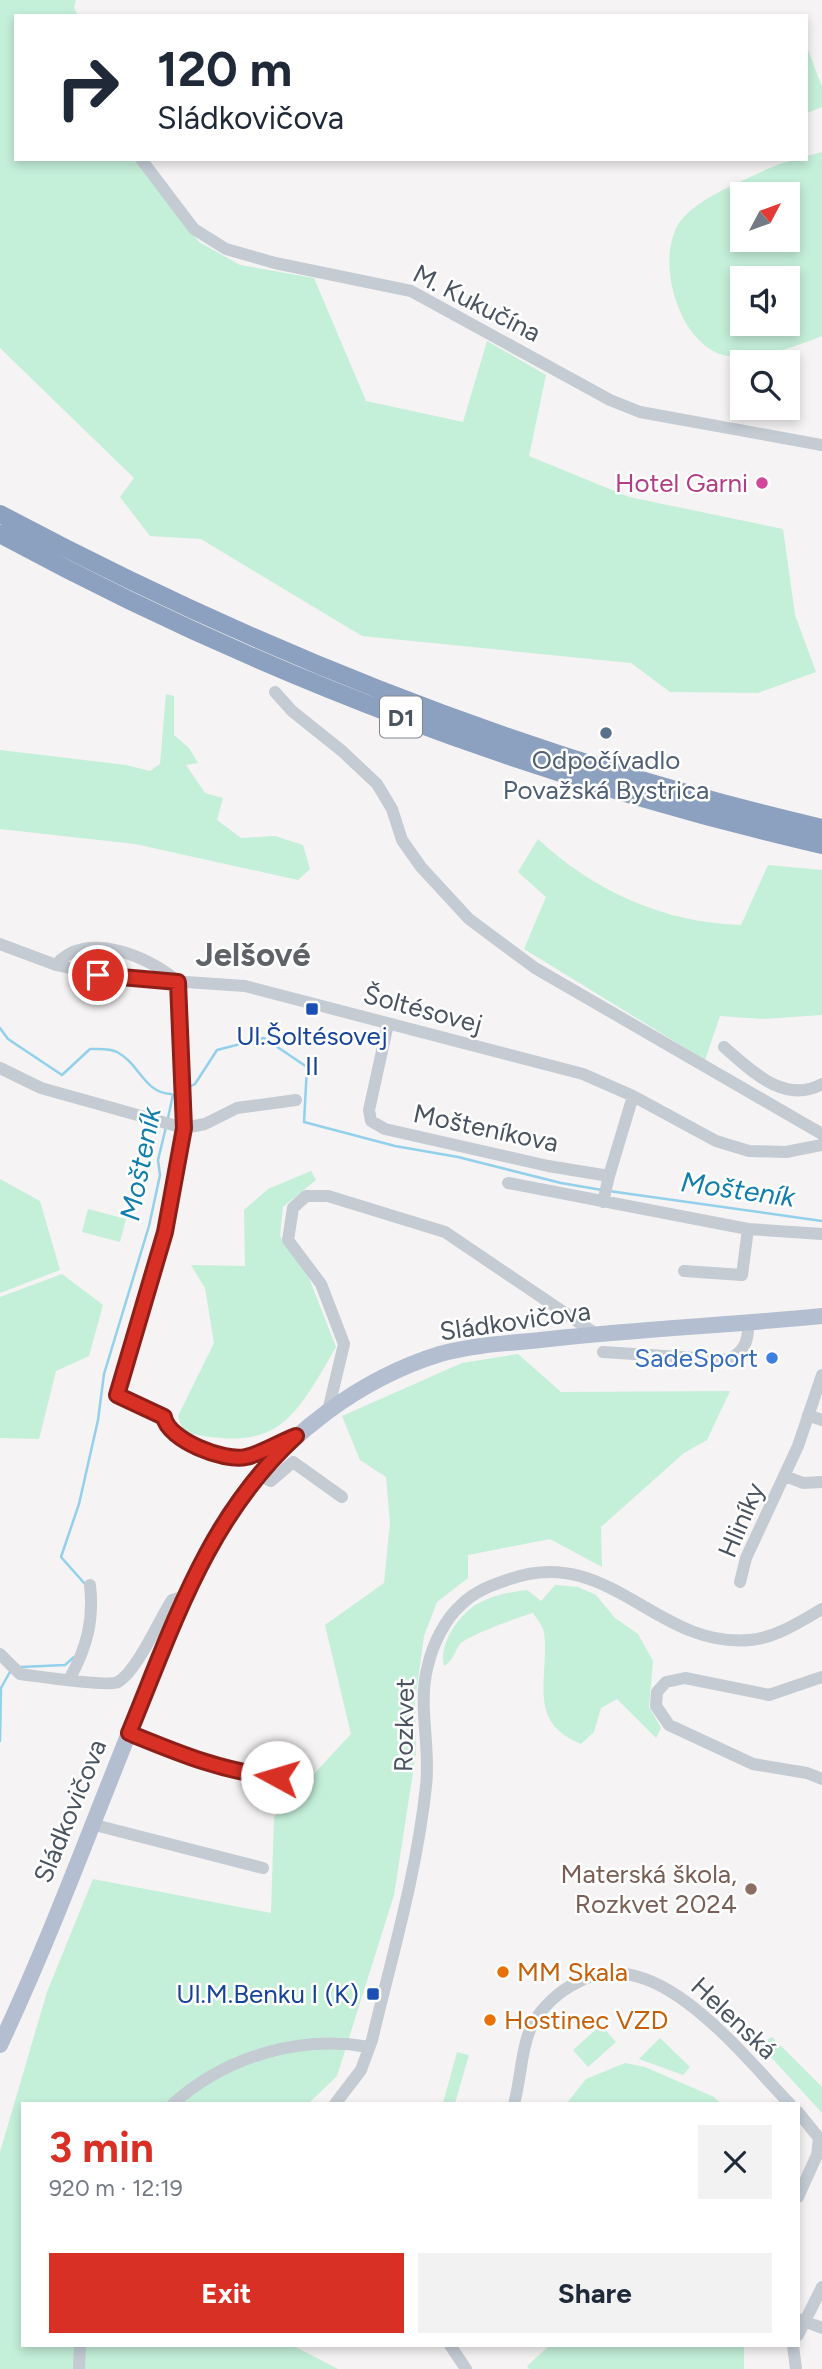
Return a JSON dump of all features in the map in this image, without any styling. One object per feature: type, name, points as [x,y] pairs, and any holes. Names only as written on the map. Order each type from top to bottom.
[{"type":"highway","name":"D1","points":[[0,514],[215,622],[418,706],[619,774],[822,828]]},
{"type":"highway","name":"D1","points":[[0,534],[209,638],[424,726],[613,790],[822,845]]},
{"type":"main road","name":"Sládkovičova","points":[[0,2045],[187,1596],[218,1531],[258,1475],[296,1436],[328,1411],[391,1376],[439,1355],[482,1345],[822,1316]]},
{"type":"street","name":"M. Kukučína","points":[[143,161],[194,229],[235,253],[411,291],[610,400],[640,412],[822,445]]},
{"type":"street","points":[[275,692],[292,711],[342,751],[377,784],[392,809],[402,840],[421,867],[469,919],[535,968],[822,1134]]},
{"type":"street","name":"Šoltésovej","points":[[0,944],[57,965],[112,977],[236,984],[583,1074],[634,1096],[716,1141],[749,1151],[786,1152],[822,1145]]},
{"type":"street","points":[[57,965],[72,951],[98,947],[150,962],[178,982],[184,1128],[165,1232],[117,1395],[164,1417],[166,1426],[179,1439],[207,1451],[245,1458],[296,1436]]},
{"type":"street","name":"Mošteníkova","points":[[388,1024],[369,1110],[371,1121],[385,1129],[548,1166],[606,1190],[748,1229],[822,1234]]},
{"type":"street","points":[[724,1047],[759,1077],[775,1086],[794,1091],[822,1084]]},
{"type":"street","points":[[0,1068],[41,1088],[184,1128],[205,1124],[237,1108],[296,1100]]},
{"type":"street","points":[[606,1190],[634,1096]]},
{"type":"street","name":"Mošteníkova","points":[[508,1183],[606,1190]]},
{"type":"street","points":[[328,1411],[344,1344],[321,1284],[288,1240],[293,1208],[306,1196],[328,1196],[445,1232],[596,1334]]},
{"type":"street","points":[[684,1271],[742,1275],[748,1229]]},
{"type":"street","name":"Sládkovičova","points":[[603,1352],[727,1360],[741,1351],[747,1342],[748,1323]]},
{"type":"street","name":"Hliníky","points":[[740,1582],[746,1559],[785,1476],[822,1375]]},
{"type":"street","points":[[808,1415],[822,1420]]},
{"type":"street","points":[[258,1475],[271,1481],[293,1462],[342,1497]]},
{"type":"street","name":"Hliníky","points":[[785,1476],[803,1483],[822,1482]]},
{"type":"street","name":"Rozkvet","points":[[337,2102],[361,2070],[369,2048],[421,1831],[427,1782],[423,1714],[428,1665],[440,1633],[457,1608],[482,1589],[518,1576],[552,1570],[575,1573],[609,1586],[689,1630],[732,1640],[767,1636],[822,1609]]},
{"type":"street","points":[[71,1678],[85,1651],[93,1613],[90,1585]]},
{"type":"street","name":"Sládkovičova","points":[[0,1654],[20,1674],[71,1678],[102,1684],[117,1682],[131,1670],[172,1600],[187,1596]]},
{"type":"street","points":[[822,1676],[769,1695],[685,1678],[666,1682],[657,1692],[656,1706],[669,1725],[753,1764],[807,1773],[822,1779]]},
{"type":"street","points":[[129,1733],[206,1764],[238,1773],[277,1777]]},
{"type":"street","points":[[92,1824],[262,1868]]},
{"type":"street","name":"Helenská","points":[[514,2102],[528,2034],[544,2008],[563,1991],[590,1976],[623,1972],[650,1979],[678,1995],[788,2102]]},
{"type":"street","points":[[176,2102],[217,2070],[261,2054],[328,2041],[369,2048]]},
{"type":"street","points":[[800,2115],[818,2138],[817,2155],[800,2193]]},
{"type":"street","points":[[811,2324],[822,2287]]},
{"type":"street","points":[[79,2369],[80,2347]]},
{"type":"street","points":[[451,2347],[466,2369]]},
{"type":"street","points":[[793,2347],[796,2369]]},
{"type":"green space","points":[[0,0],[76,0],[74,7],[77,14],[14,14],[14,161],[137,161],[199,242],[240,265],[314,278],[366,401],[463,422],[487,341],[546,375],[529,456],[629,497],[783,529],[795,615],[816,672],[758,693],[670,692],[631,663],[362,636],[201,539],[150,536],[120,497],[134,478],[0,348]]},
{"type":"green space","points":[[808,50],[822,87],[822,107],[808,113]]},
{"type":"green space","points":[[822,152],[822,336],[780,350],[730,350],[729,356],[711,350],[696,337],[684,319],[670,276],[674,234],[689,212],[730,188],[730,252],[800,252],[800,182],[742,182],[791,161],[808,161],[808,156]]},
{"type":"green space","points":[[166,694],[174,696],[174,735],[189,748],[198,763],[186,765],[205,793],[223,798],[217,820],[241,838],[275,836],[303,845],[310,869],[298,880],[135,844],[0,829],[0,750],[126,765],[150,771],[160,764]]},
{"type":"green space","points":[[538,839],[559,858],[606,889],[658,911],[713,923],[741,925],[768,865],[822,870],[822,1015],[763,1019],[720,1016],[705,1060],[524,949],[546,897],[518,872]]},
{"type":"green space","points":[[311,1171],[316,1180],[283,1207],[280,1236],[309,1278],[336,1347],[307,1395],[278,1426],[261,1434],[240,1438],[183,1432],[178,1416],[214,1343],[205,1288],[191,1265],[245,1266],[244,1210],[268,1189]]},
{"type":"green space","points":[[0,1179],[40,1201],[60,1270],[0,1293]]},
{"type":"green space","points":[[88,1209],[126,1219],[120,1242],[82,1232]]},
{"type":"green space","points":[[62,1274],[103,1305],[89,1356],[56,1371],[39,1439],[0,1438],[0,1297]]},
{"type":"green space","points":[[518,1354],[561,1392],[730,1391],[707,1440],[684,1453],[601,1527],[602,1567],[550,1539],[468,1555],[468,1578],[437,1602],[424,1636],[415,1702],[416,1753],[394,1895],[337,2076],[310,2102],[21,2102],[21,2347],[296,2347],[338,2369],[0,2369],[0,2152],[47,1992],[93,1879],[271,1913],[274,1817],[351,1734],[325,1625],[384,1583],[390,1523],[386,1477],[360,1460],[342,1416],[462,1363]]},
{"type":"green space","points":[[555,1585],[578,1587],[596,1595],[615,1618],[638,1634],[653,1661],[649,1707],[661,1728],[656,1738],[617,1699],[601,1708],[594,1732],[581,1744],[552,1723],[546,1711],[544,1697],[544,1632],[533,1613],[465,1640],[444,1666],[447,1639],[458,1622],[472,1608],[496,1596],[527,1590],[541,1601]]},
{"type":"green space","points":[[601,2025],[616,2042],[588,2067],[573,2050]]},
{"type":"green space","points":[[772,2037],[822,2087],[822,2113],[759,2044]]},
{"type":"green space","points":[[660,2038],[690,2067],[683,2075],[639,2059]]},
{"type":"green space","points":[[457,2052],[469,2055],[455,2102],[443,2102]]},
{"type":"green space","points":[[625,2063],[645,2067],[714,2097],[719,2102],[568,2102],[586,2079]]},
{"type":"green space","points":[[548,2347],[744,2347],[744,2369],[529,2369],[527,2366]]},
{"type":"waterway","points":[[0,1028],[8,1039],[62,1075],[90,1049],[111,1050],[125,1057],[154,1089],[171,1094]]},
{"type":"waterway","name":"Mošteník","points":[[187,1088],[195,1084],[217,1050],[264,1038],[307,1067],[304,1122],[395,1146],[458,1157],[561,1183],[602,1190]]},
{"type":"waterway","name":"Mošteník","points":[[168,1118],[173,1095],[177,1093]]},
{"type":"waterway","name":"Mošteník","points":[[85,1584],[61,1557],[79,1504],[98,1420],[104,1374],[149,1226],[160,1175],[158,1160],[166,1127]]},
{"type":"waterway","name":"Mošteník","points":[[609,1191],[822,1221]]},
{"type":"waterway","name":"Mošteník","points":[[20,1667],[65,1665],[74,1657]]},
{"type":"waterway","name":"Mošteník","points":[[0,1741],[1,1688],[11,1670]]},
{"type":"place","name":"Hotel Garni","points":[[762,483]]},
{"type":"place","name":"Odpočívadlo Považská Bystrica","points":[[606,733]]},
{"type":"place","name":"Ul.Šoltésovej II","points":[[312,1009]]},
{"type":"place","name":"SadeSport","points":[[772,1358]]},
{"type":"place","name":"Materská škola, Rozkvet 2024","points":[[751,1889]]},
{"type":"place","name":"MM Skala","points":[[503,1972]]},
{"type":"place","name":"Ul.M.Benku I (K)","points":[[373,1994]]},
{"type":"place","name":"Hostinec VZD","points":[[490,2020]]},
{"type":"district","name":"Jelšové","points":[[253,954]]},
{"type":"route","points":[[98,975],[178,982],[184,1128],[165,1232],[139,1329],[117,1395],[164,1417],[166,1426],[179,1439],[207,1451],[245,1458],[296,1436],[258,1475],[218,1531],[187,1596],[129,1733],[196,1761],[238,1773],[277,1777]]}]
